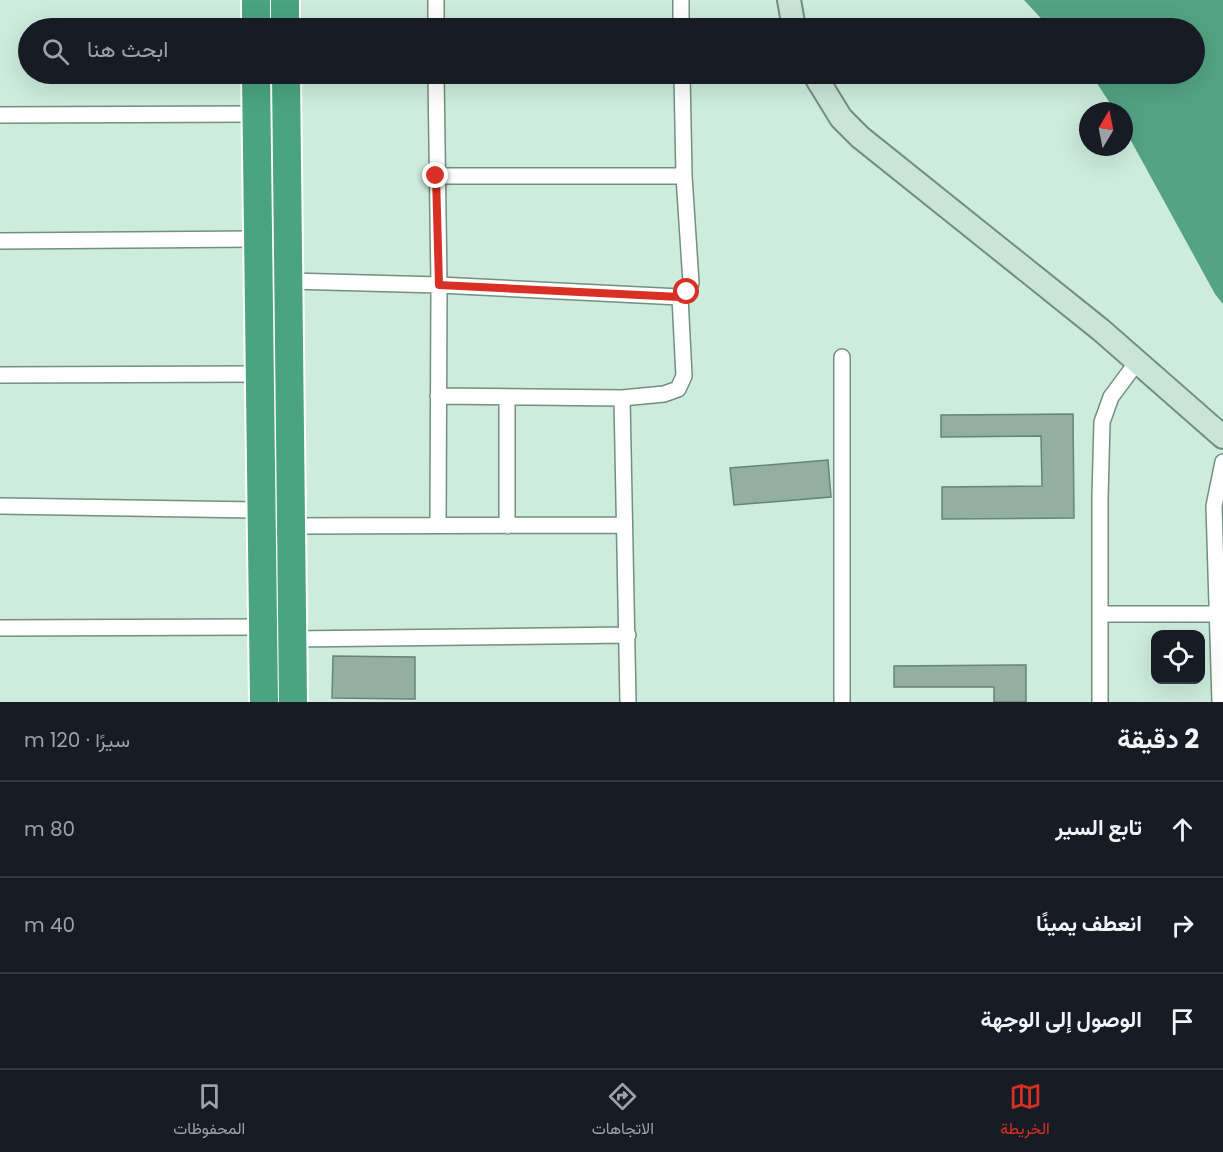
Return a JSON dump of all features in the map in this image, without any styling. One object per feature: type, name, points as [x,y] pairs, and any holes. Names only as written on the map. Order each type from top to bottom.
[{"type":"highway","points":[[256,0],[256,18]]},
{"type":"highway","points":[[285,0],[285,18]]},
{"type":"highway","points":[[256,84],[264,702]]},
{"type":"highway","points":[[286,84],[293,702]]},
{"type":"street","points":[[436,0],[436,18]]},
{"type":"street","points":[[681,0],[681,18]]},
{"type":"street","points":[[789,0],[792,18]]},
{"type":"street","points":[[436,84],[439,285],[438,525]]},
{"type":"street","points":[[290,281],[439,285],[680,297],[687,292],[691,283],[684,176],[682,84]]},
{"type":"street","points":[[820,84],[841,118],[860,137],[976,228],[1223,437]]},
{"type":"street","points":[[0,115],[256,114]]},
{"type":"street","points":[[436,176],[684,176]]},
{"type":"street","points":[[0,241],[258,239]]},
{"type":"street","points":[[438,396],[622,398],[664,394],[678,389],[684,376],[680,297]]},
{"type":"street","points":[[842,357],[842,702]]},
{"type":"street","points":[[1100,702],[1102,422],[1111,397],[1137,362]]},
{"type":"street","points":[[0,375],[259,374]]},
{"type":"street","points":[[507,397],[507,526]]},
{"type":"street","points":[[622,398],[628,635],[627,702]]},
{"type":"street","points":[[1220,702],[1220,614],[1214,506],[1223,462]]},
{"type":"street","points":[[0,506],[261,510]]},
{"type":"street","points":[[291,526],[624,525]]},
{"type":"street","points":[[1101,614],[1220,614]]},
{"type":"street","points":[[0,628],[262,627]]},
{"type":"street","points":[[292,639],[628,635]]},
{"type":"shaded area","points":[[1024,0],[1223,0],[1223,304],[1215,294],[1133,144],[1133,102],[1109,102],[1097,84],[1205,84],[1205,18],[1041,18]]},
{"type":"building","points":[[1073,414],[1074,518],[942,519],[942,487],[1042,486],[1041,436],[941,437],[941,415]]},
{"type":"building","points":[[828,460],[831,497],[734,505],[730,468]]},
{"type":"building","points":[[333,656],[415,657],[415,699],[332,698]]},
{"type":"building","points":[[1026,665],[1026,702],[994,702],[994,687],[894,687],[894,666]]},
{"type":"route","points":[[436,176],[439,285],[680,297],[687,292]]}]
